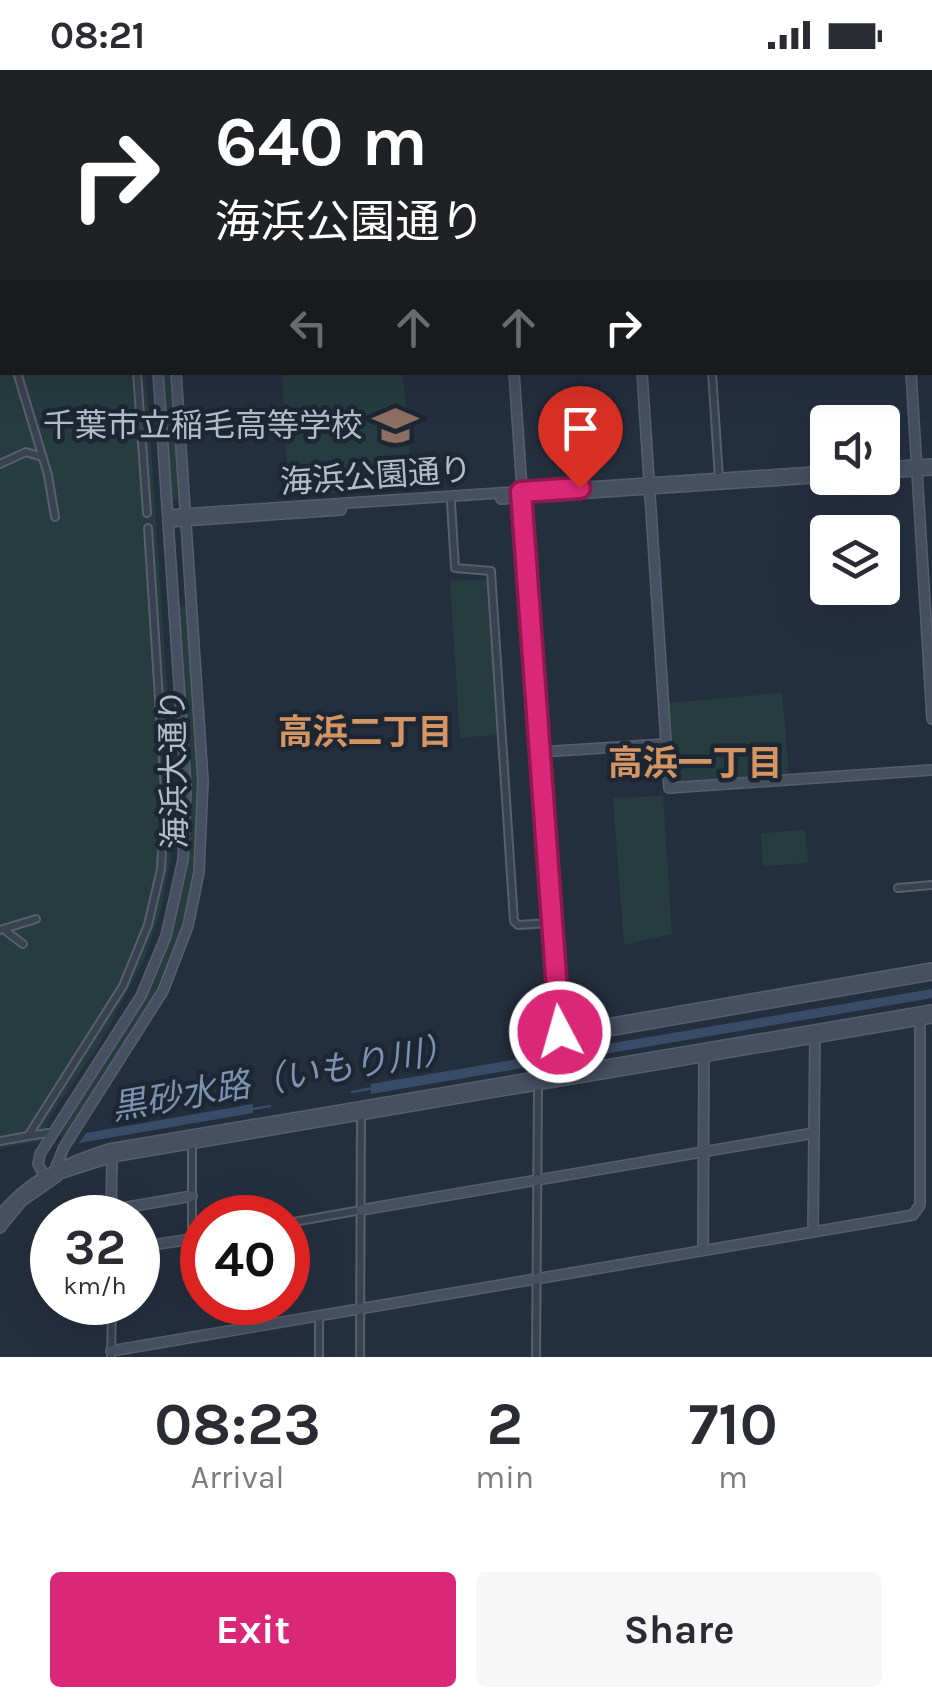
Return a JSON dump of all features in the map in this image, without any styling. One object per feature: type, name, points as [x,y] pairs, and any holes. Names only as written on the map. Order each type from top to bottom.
[{"type":"street","points":[[17,375],[43,458],[55,518]]},
{"type":"street","points":[[137,375],[147,513]]},
{"type":"street","name":"海浜大通り","points":[[100,1063],[154,969],[171,920],[184,860],[186,788],[158,375]]},
{"type":"street","name":"海浜大通り","points":[[51,1174],[148,1022],[176,960],[194,906],[204,807],[176,375]]},
{"type":"street","points":[[514,375],[556,1022],[560,1032],[568,1034],[571,1030],[932,972]]},
{"type":"street","points":[[642,375],[669,788],[932,770]]},
{"type":"street","points":[[712,375],[719,478]]},
{"type":"street","points":[[911,375],[932,719]]},
{"type":"street","points":[[0,464],[26,452],[35,436]]},
{"type":"street","points":[[26,452],[43,458]]},
{"type":"street","points":[[900,469],[932,467]]},
{"type":"street","name":"海浜公園通り","points":[[186,517],[810,475]]},
{"type":"street","name":"海浜公園通り","points":[[649,486],[719,478],[810,475]]},
{"type":"street","name":"海浜公園通り","points":[[168,518],[522,495]]},
{"type":"street","points":[[451,502],[456,568],[488,568],[491,574],[514,920],[518,926],[550,923]]},
{"type":"street","points":[[28,1136],[123,986],[148,925],[161,869],[165,792],[148,528]]},
{"type":"street","points":[[174,602],[192,600]]},
{"type":"street","points":[[540,752],[666,744]]},
{"type":"street","points":[[898,888],[932,885]]},
{"type":"street","points":[[3,931],[36,920]]},
{"type":"street","points":[[3,931],[23,944]]},
{"type":"street","points":[[73,1134],[73,1152],[98,1152],[924,1016],[932,1010]]},
{"type":"street","points":[[112,1325],[112,1354],[917,1213],[924,1016]]},
{"type":"street","points":[[813,1230],[815,1033]]},
{"type":"street","points":[[702,1250],[704,1052]]},
{"type":"street","points":[[51,1174],[40,1154],[100,1063]]},
{"type":"street","points":[[51,1174],[43,1161],[45,1152],[100,1063]]},
{"type":"street","points":[[536,1357],[538,1081]]},
{"type":"street","points":[[0,1228],[51,1174],[112,1157],[362,1111]]},
{"type":"street","points":[[360,1357],[362,1111]]},
{"type":"street","points":[[0,1141],[48,1132]]},
{"type":"street","points":[[310,1219],[814,1134]]},
{"type":"street","points":[[920,1142],[932,1140]]},
{"type":"street","points":[[192,1144],[192,1195]]},
{"type":"street","points":[[0,1216],[34,1184],[98,1152]]},
{"type":"street","points":[[111,1195],[112,1157]]},
{"type":"street","points":[[318,1315],[318,1357]]},
{"type":"green space","points":[[0,375],[146,375],[174,790],[171,858],[161,909],[143,962],[100,1043],[51,1115],[41,1141],[0,1148]]},
{"type":"green space","points":[[162,375],[172,375],[178,499],[171,499]]},
{"type":"green space","points":[[282,375],[403,375],[413,487],[289,496]]},
{"type":"green space","points":[[487,579],[497,735],[460,738],[450,581]]},
{"type":"green space","points":[[187,606],[200,781],[196,869],[185,921],[159,991],[69,1132],[61,1137],[62,1127],[142,1003],[169,939],[180,893],[189,799],[178,607]]},
{"type":"green space","points":[[782,693],[789,774],[678,783],[672,779],[668,703]]},
{"type":"green space","points":[[663,796],[672,934],[624,945],[613,798]]},
{"type":"green space","points":[[805,830],[808,863],[763,866],[761,833]]},
{"type":"water","points":[[932,989],[932,998],[371,1094],[371,1084]]},
{"type":"water","points":[[253,1104],[253,1113],[79,1143],[86,1133]]},
{"type":"waterway","name":"黒砂水路（いもり川）","points":[[352,1092],[374,1088]]},
{"type":"waterway","name":"黒砂水路（いもり川）","points":[[253,1109],[270,1106]]},
{"type":"place","name":"千葉市立稲毛高等学校","points":[[396,425]]},
{"type":"district","name":"高浜二丁目","points":[[365,732]]},
{"type":"district","name":"高浜一丁目","points":[[695,763]]},
{"type":"route","points":[[560,1032],[556,1022],[521,492],[580,488]]}]
